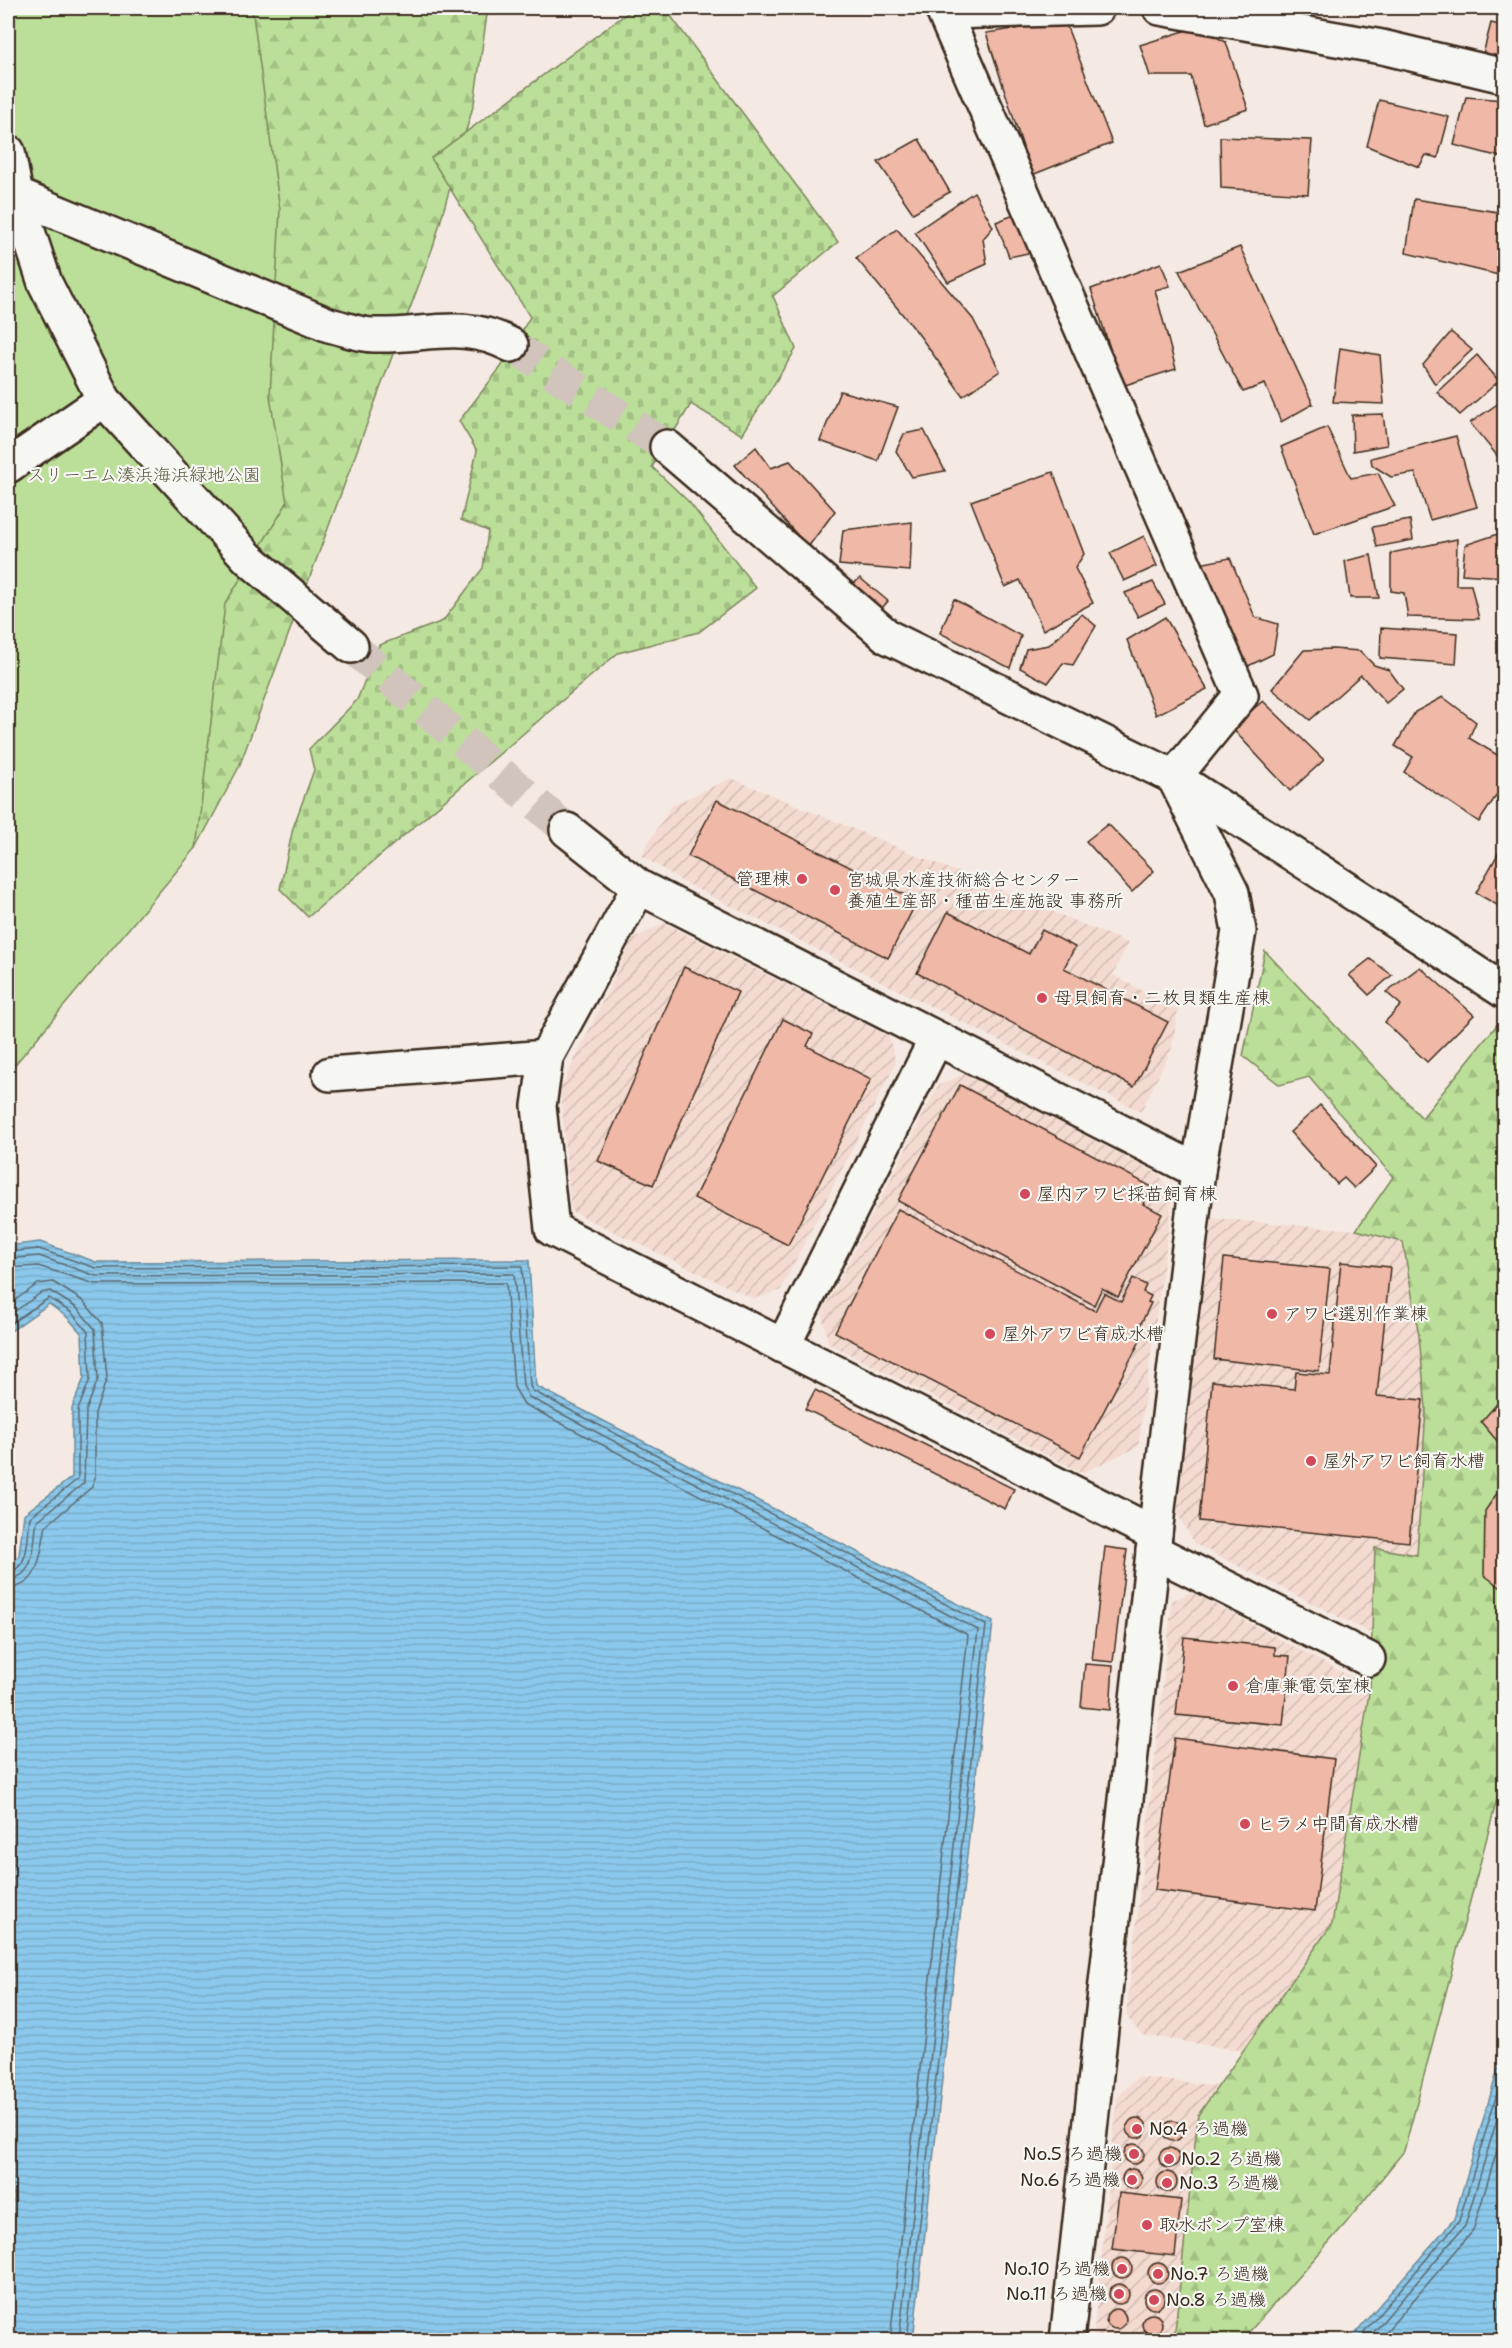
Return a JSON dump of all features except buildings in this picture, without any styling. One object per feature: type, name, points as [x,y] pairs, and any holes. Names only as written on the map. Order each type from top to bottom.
[{"type":"street","points":[[1097,8],[943,10],[1240,695],[1174,777]]},
{"type":"street","points":[[1160,8],[1382,47],[1504,76]]},
{"type":"street","points":[[8,152],[16,195],[45,283],[104,400],[248,558],[351,646]]},
{"type":"street","points":[[16,195],[329,325],[373,336],[457,328],[493,335],[511,345]]},
{"type":"street","points":[[8,466],[104,400]]},
{"type":"street","points":[[668,447],[888,637],[1174,777],[1504,991]]},
{"type":"street","points":[[1067,2340],[1154,1543],[1198,1171],[1239,931],[1232,894],[1174,777]]},
{"type":"street","points":[[567,830],[639,888],[1198,1171]]},
{"type":"street","points":[[639,888],[546,1057],[539,1106],[552,1229],[783,1346],[1368,1659]]},
{"type":"street","points":[[783,1346],[936,1039]]},
{"type":"street","points":[[330,1074],[546,1057]]},
{"type":"shaded area","points":[[731,778],[1128,943],[1113,975],[1178,1010],[1172,1048],[1141,1112],[683,882],[641,855],[671,806]]},
{"type":"shaded area","points":[[664,923],[889,1036],[896,1063],[780,1291],[753,1299],[571,1211],[560,1090],[632,940]]},
{"type":"shaded area","points":[[965,1073],[1160,1175],[1173,1198],[1138,1447],[1082,1473],[828,1343],[822,1314],[938,1086]]},
{"type":"shaded area","points":[[1211,1218],[1356,1230],[1403,1242],[1419,1336],[1426,1408],[1417,1556],[1375,1548],[1374,1635],[1195,1544],[1177,1514]]},
{"type":"shaded area","points":[[1191,1592],[1370,1687],[1332,1924],[1243,2051],[1142,2035],[1126,2016],[1172,1601]]},
{"type":"shaded area","points":[[1137,2077],[1218,2086],[1198,2115],[1174,2340],[1093,2340],[1117,2098]]},
{"type":"green space","name":"スリーエム湊浜海浜緑地公園","points":[[8,8],[252,8],[280,210],[270,396],[287,503],[225,604],[196,848],[8,1073]]},
{"type":"green space","points":[[225,8],[488,8],[474,103],[434,244],[239,767],[196,848],[111,542]]},
{"type":"green space","points":[[634,8],[665,8],[838,242],[773,296],[796,349],[742,435],[691,404],[652,467],[689,502],[756,588],[699,632],[618,653],[308,917],[280,889],[293,828],[314,770],[309,749],[357,700],[379,645],[443,621],[483,568],[488,531],[461,520],[477,451],[459,421],[501,367],[530,317],[431,158]]},
{"type":"green space","points":[[1265,951],[1422,1118],[1504,1016],[1504,1773],[1404,2151],[1346,2223],[1242,2340],[1174,2340],[1198,2115],[1332,1924],[1370,1687],[1375,1548],[1417,1555],[1426,1408],[1419,1336],[1403,1242],[1356,1230],[1393,1177],[1309,1077],[1280,1085],[1243,1056]]},
{"type":"water","points":[[40,1242],[96,1262],[529,1260],[536,1386],[993,1622],[913,2340],[8,2340],[8,1569],[19,1555],[24,1514],[72,1477],[72,1408],[84,1378],[82,1334],[68,1318],[49,1304],[8,1333],[8,1246]]},
{"type":"water","points":[[1504,2049],[1504,2340],[1349,2340],[1454,2219]]},
{"type":"tunnel","points":[[511,345],[667,447]]},
{"type":"tunnel","points":[[351,646],[567,830]]},
{"type":"place","name":"管理棟","points":[[802,879]]},
{"type":"place","name":"宮城県水産技術総合センター 養殖生産部・種苗生産施設 事務所","points":[[835,890]]},
{"type":"place","name":"母貝飼育・二枚貝類生産棟","points":[[1042,998]]},
{"type":"place","name":"屋内アワビ採苗飼育棟","points":[[1025,1194]]},
{"type":"place","name":"アワビ選別作業棟","points":[[1272,1314]]},
{"type":"place","name":"屋外アワビ育成水槽","points":[[990,1334]]},
{"type":"place","name":"屋外アワビ飼育水槽","points":[[1311,1461]]},
{"type":"place","name":"倉庫兼電気室棟","points":[[1233,1686]]},
{"type":"place","name":"ヒラメ中間育成水槽","points":[[1245,1824]]},
{"type":"place","name":"No.4 ろ過機","points":[[1137,2129]]},
{"type":"place","name":"No.5 ろ過機","points":[[1134,2154]]},
{"type":"place","name":"No.2 ろ過機","points":[[1169,2159]]},
{"type":"place","name":"No.6 ろ過機","points":[[1132,2180]]},
{"type":"place","name":"No.3 ろ過機","points":[[1167,2183]]},
{"type":"place","name":"取水ポンプ室棟","points":[[1147,2225]]},
{"type":"place","name":"No.10 ろ過機","points":[[1122,2269]]},
{"type":"place","name":"No.7 ろ過機","points":[[1158,2274]]},
{"type":"place","name":"No.11 ろ過機","points":[[1119,2294]]},
{"type":"place","name":"No.8 ろ過機","points":[[1154,2300]]}]
